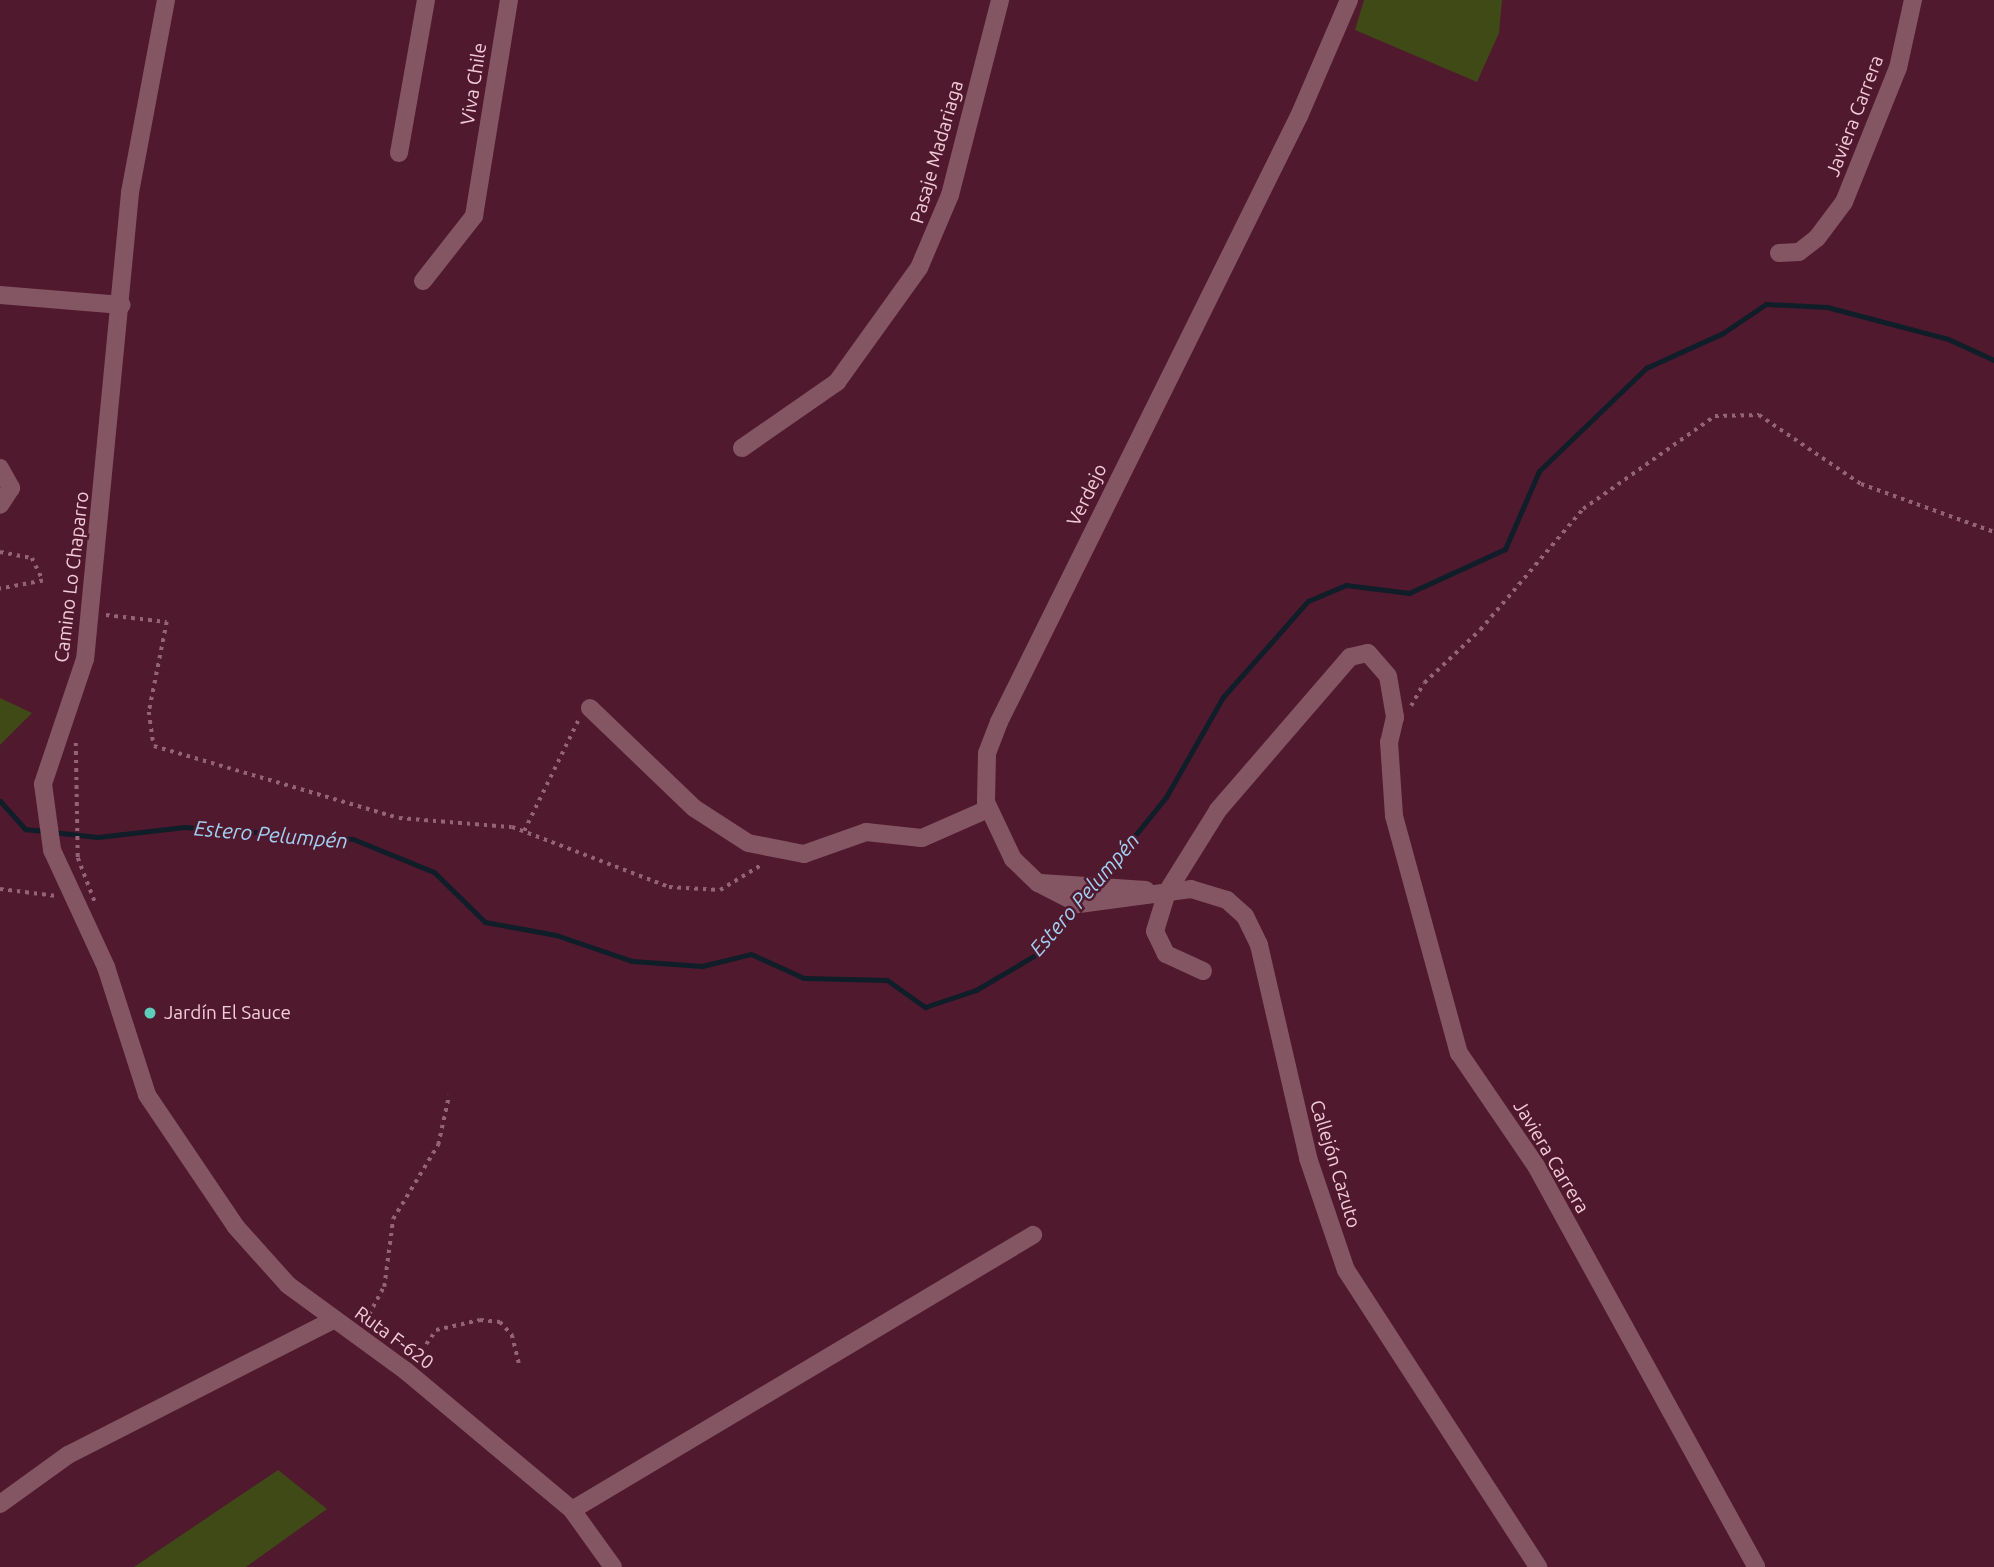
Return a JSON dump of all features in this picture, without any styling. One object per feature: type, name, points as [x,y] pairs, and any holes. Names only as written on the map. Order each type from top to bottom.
[{"type":"street","name":"Camino Lo Chaparro","points":[[166,0],[133,172],[85,659],[43,784],[52,849],[106,967],[147,1095],[186,1160],[288,1285],[333,1320]]},
{"type":"street","points":[[399,153],[426,0]]},
{"type":"street","name":"Viva Chile","points":[[423,281],[474,216],[509,0]]},
{"type":"street","name":"Pasaje Madariaga","points":[[742,448],[837,382],[919,268],[950,195],[1000,0]]},
{"type":"street","name":"Verdejo","points":[[1038,883],[1003,846],[988,809],[984,770],[992,737],[1299,116],[1349,0]]},
{"type":"street","name":"Javiera Carrera","points":[[1779,253],[1799,252],[1817,238],[1844,202],[1898,68],[1913,0]]},
{"type":"street","points":[[0,295],[122,305]]},
{"type":"street","points":[[0,468],[11,488],[0,505]]},
{"type":"street","name":"Javiera Carrera","points":[[1167,892],[1218,810],[1350,657],[1368,653],[1388,676],[1395,717],[1389,742],[1394,816],[1460,1053],[1536,1166],[1756,1567]]},
{"type":"street","points":[[590,708],[694,808],[748,843],[804,854],[866,832],[922,838],[988,809]]},
{"type":"street","name":"Callejón Cazuto","points":[[1038,883],[1216,894],[1251,925],[1308,1158],[1346,1270],[1538,1567]]},
{"type":"street","points":[[1167,892],[1155,931],[1166,954],[1203,971]]},
{"type":"street","points":[[572,1510],[1033,1235]]},
{"type":"street","name":"Ruta F-620","points":[[0,1504],[68,1455],[333,1320],[406,1371],[572,1510],[613,1567]]},
{"type":"path","points":[[1423,683],[1479,630],[1583,509],[1715,416],[1759,415],[1861,484],[1994,532]]},
{"type":"path","points":[[0,552],[32,558],[43,581],[0,589]]},
{"type":"path","points":[[91,613],[167,622],[149,712],[154,746],[399,818],[524,831],[669,887],[720,890],[781,850]]},
{"type":"path","points":[[524,831],[570,730],[590,708]]},
{"type":"path","points":[[75,738],[78,858],[97,901]]},
{"type":"path","points":[[0,889],[74,896]]},
{"type":"path","points":[[355,1335],[384,1287],[393,1219],[434,1154],[449,1095]]},
{"type":"path","points":[[406,1371],[436,1330],[480,1320],[500,1322],[512,1335],[519,1363]]},
{"type":"green space","points":[[1364,0],[1502,0],[1499,33],[1477,82],[1355,30]]},
{"type":"green space","points":[[0,698],[32,713],[0,745]]},
{"type":"green space","points":[[278,1470],[327,1509],[246,1567],[134,1567]]},
{"type":"waterway","name":"Estero Pelumpén","points":[[1098,881],[1166,797],[1223,697],[1308,601],[1346,585],[1409,593],[1505,549],[1539,471],[1646,368],[1723,333],[1766,304],[1827,307],[1948,339],[1994,360]]},
{"type":"waterway","name":"Estero Pelumpén","points":[[0,801],[25,829],[98,837],[184,827],[353,839],[434,872],[485,922],[556,935],[632,961],[702,966],[751,954],[804,978],[887,980],[925,1007],[976,990],[1037,954],[1076,908]]},
{"type":"place","name":"Jardín El Sauce","points":[[150,1013]]}]
